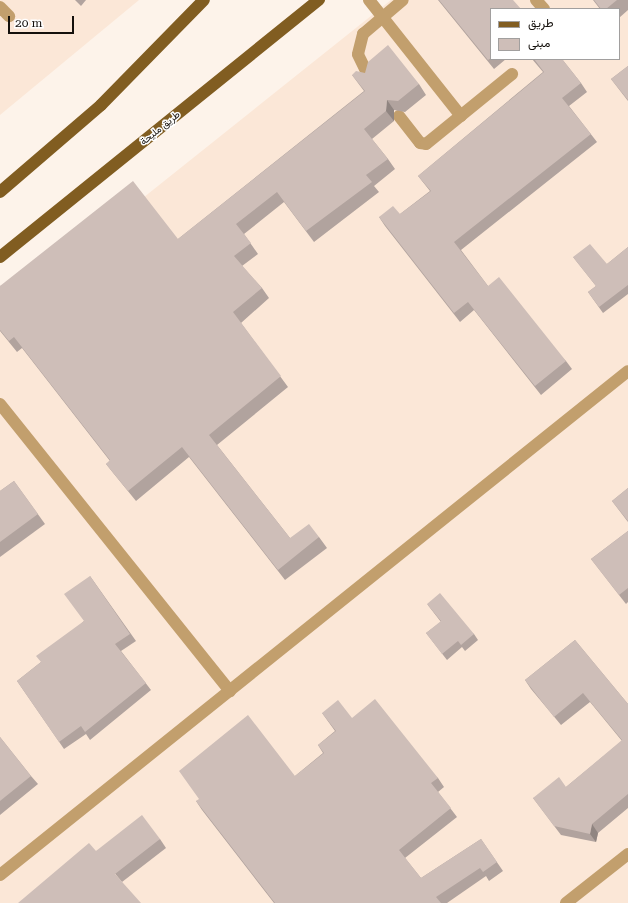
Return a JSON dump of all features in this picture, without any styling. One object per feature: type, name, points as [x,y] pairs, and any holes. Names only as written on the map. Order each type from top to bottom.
[{"type":"main road","points":[[0,192],[107,100],[204,0]]},
{"type":"main road","name":"طريق مليحة","points":[[0,257],[319,0]]},
{"type":"street","points":[[369,0],[461,116]]},
{"type":"street","points":[[369,77],[360,64],[358,44],[363,34],[403,0]]},
{"type":"street","points":[[536,0],[543,8]]},
{"type":"street","points":[[0,7],[9,16]]},
{"type":"street","points":[[399,116],[423,144],[461,116],[512,74]]},
{"type":"street","points":[[0,875],[628,371]]},
{"type":"street","points":[[0,404],[230,691]]},
{"type":"street","points":[[566,903],[628,854]]},
{"type":"shaded area","points":[[0,0],[139,0],[0,115]]},
{"type":"shaded area","points":[[391,0],[628,0],[628,903],[0,903],[0,312]]},
{"type":"building","points":[[439,0],[513,0],[520,8],[490,8],[490,59],[488,60]]},
{"type":"building","points":[[594,0],[617,0],[607,8],[600,8]]},
{"type":"building","points":[[388,45],[419,84],[398,101],[387,100],[386,111],[364,129],[388,159],[366,175],[372,182],[306,231],[277,192],[236,224],[251,243],[234,256],[262,288],[233,312],[281,376],[209,435],[290,538],[309,524],[319,537],[278,570],[182,447],[128,491],[106,464],[110,460],[14,337],[9,341],[0,330],[0,286],[133,181],[178,239],[365,91],[352,75],[356,71],[365,73],[368,62]]},
{"type":"building","points":[[535,60],[563,60],[581,83],[562,98],[591,134],[454,242],[488,286],[499,277],[566,361],[535,386],[468,302],[454,313],[379,217],[393,206],[400,214],[431,191],[418,176],[544,72]]},
{"type":"building","points":[[628,66],[628,100],[611,79]]},
{"type":"building","points":[[590,244],[607,264],[628,247],[628,285],[599,307],[588,292],[596,286],[573,257]]},
{"type":"building","points":[[14,481],[38,514],[0,542],[0,491]]},
{"type":"building","points":[[628,488],[628,521],[612,501]]},
{"type":"building","points":[[628,531],[628,588],[619,595],[591,559]]},
{"type":"building","points":[[90,576],[130,634],[115,644],[146,683],[85,732],[81,726],[59,742],[17,681],[41,662],[36,656],[84,621],[64,594]]},
{"type":"building","points":[[440,593],[474,634],[461,645],[458,641],[442,654],[426,633],[441,621],[427,604]]},
{"type":"building","points":[[575,640],[628,704],[628,794],[592,824],[590,834],[554,826],[533,798],[559,777],[566,787],[622,740],[583,693],[554,717],[525,680]]},
{"type":"building","points":[[375,699],[438,778],[431,783],[451,808],[399,850],[421,878],[481,839],[497,862],[483,872],[480,868],[436,897],[441,903],[275,903],[196,801],[199,799],[179,771],[248,715],[295,776],[324,753],[318,745],[336,731],[322,713],[338,700],[352,718]]},
{"type":"building","points":[[0,737],[31,776],[0,801]]},
{"type":"building","points":[[142,815],[160,839],[115,874],[141,903],[18,903],[89,843],[96,851]]}]
